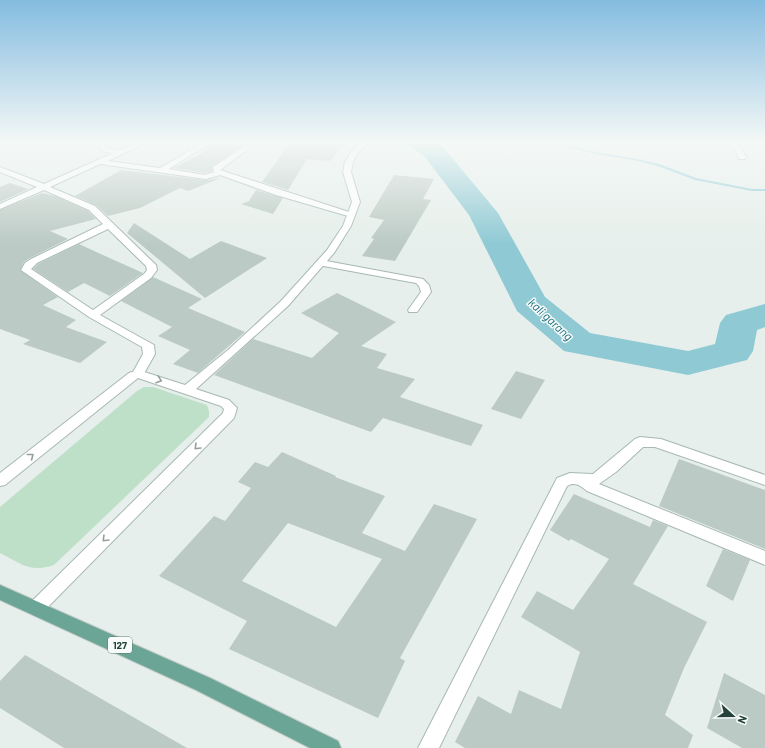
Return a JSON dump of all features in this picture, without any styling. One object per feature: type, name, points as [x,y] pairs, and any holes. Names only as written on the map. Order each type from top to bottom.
[{"type":"main road","name":"127","points":[[0,592],[37,607],[204,684],[331,748]]},
{"type":"street","points":[[17,176],[92,208],[151,266],[152,270],[148,276],[93,315]]},
{"type":"street","points":[[0,207],[69,176]]},
{"type":"street","points":[[231,176],[279,193],[351,214]]},
{"type":"street","points":[[187,390],[224,360],[275,311],[321,263],[334,247],[355,207],[356,196],[348,176]]},
{"type":"street","points":[[0,481],[133,376],[138,374],[149,354],[148,345],[93,315],[26,270],[28,265],[34,261],[109,225]]},
{"type":"street","points":[[321,263],[419,281],[424,285],[426,292],[413,310]]},
{"type":"street","points":[[37,607],[229,415],[231,408],[225,403],[138,374]]},
{"type":"street","points":[[428,748],[562,482],[572,478],[582,480],[599,478],[640,442],[644,441],[656,442],[765,480]]},
{"type":"street","points":[[582,480],[592,487],[765,558]]},
{"type":"green space","points":[[144,387],[153,387],[207,405],[209,417],[54,565],[32,568],[20,564],[0,553],[0,507],[137,391]]},
{"type":"building","points":[[111,176],[171,176],[206,180],[221,178],[188,191],[180,188],[140,208],[108,216],[96,205],[75,196]]},
{"type":"building","points":[[266,176],[297,176],[288,190],[262,182]]},
{"type":"building","points":[[393,176],[434,179],[423,199],[431,200],[395,261],[362,256],[374,239],[371,238],[384,220],[369,217]]},
{"type":"building","points":[[10,183],[28,189],[0,202],[0,187]]},
{"type":"building","points":[[256,190],[283,198],[273,214],[241,204],[249,201]]},
{"type":"building","points":[[42,193],[55,196],[88,211],[96,219],[50,231],[68,239],[30,258],[24,262],[20,270],[58,297],[43,305],[76,320],[66,327],[107,342],[80,363],[23,344],[30,340],[0,329],[0,210]]},
{"type":"building","points":[[134,223],[190,259],[221,241],[267,258],[205,298],[127,233]]},
{"type":"building","points":[[79,244],[143,273],[110,296],[84,283],[68,292],[33,269],[38,264]]},
{"type":"building","points":[[153,277],[202,299],[188,308],[245,332],[198,373],[173,364],[190,350],[158,336],[172,327],[121,301]]},
{"type":"building","points":[[337,293],[396,322],[361,346],[387,354],[377,368],[415,379],[400,397],[483,425],[471,446],[383,418],[371,432],[214,375],[253,339],[312,358],[339,333],[301,313]]},
{"type":"building","points":[[516,371],[545,380],[521,419],[491,409]]},
{"type":"building","points":[[282,452],[336,476],[335,477],[385,496],[362,533],[405,551],[434,504],[477,519],[400,658],[405,661],[378,718],[229,649],[247,621],[159,576],[214,516],[225,521],[251,488],[238,482],[255,462],[268,467]],"holes":[[[288,523],[382,559],[336,627],[242,581]]]},
{"type":"building","points":[[679,459],[765,490],[765,549],[659,506]]},
{"type":"building","points":[[574,494],[650,527],[653,520],[668,526],[633,584],[707,622],[684,668],[665,715],[693,735],[688,748],[465,748],[455,742],[478,696],[511,714],[519,690],[561,709],[580,652],[521,617],[537,591],[573,610],[609,559],[571,539],[569,541],[550,530]]},
{"type":"building","points":[[723,549],[750,560],[733,601],[706,586]]},
{"type":"building","points":[[25,655],[187,748],[64,748],[0,708],[0,681]]},
{"type":"building","points":[[724,673],[765,695],[765,748],[742,748],[707,728]]},
{"type":"waterway","name":"kali garang","points":[[453,176],[483,213],[530,303],[578,343],[688,363],[733,351],[739,323],[765,315]]},
{"type":"waterway","points":[[687,176],[695,179],[752,190],[765,190]]}]
